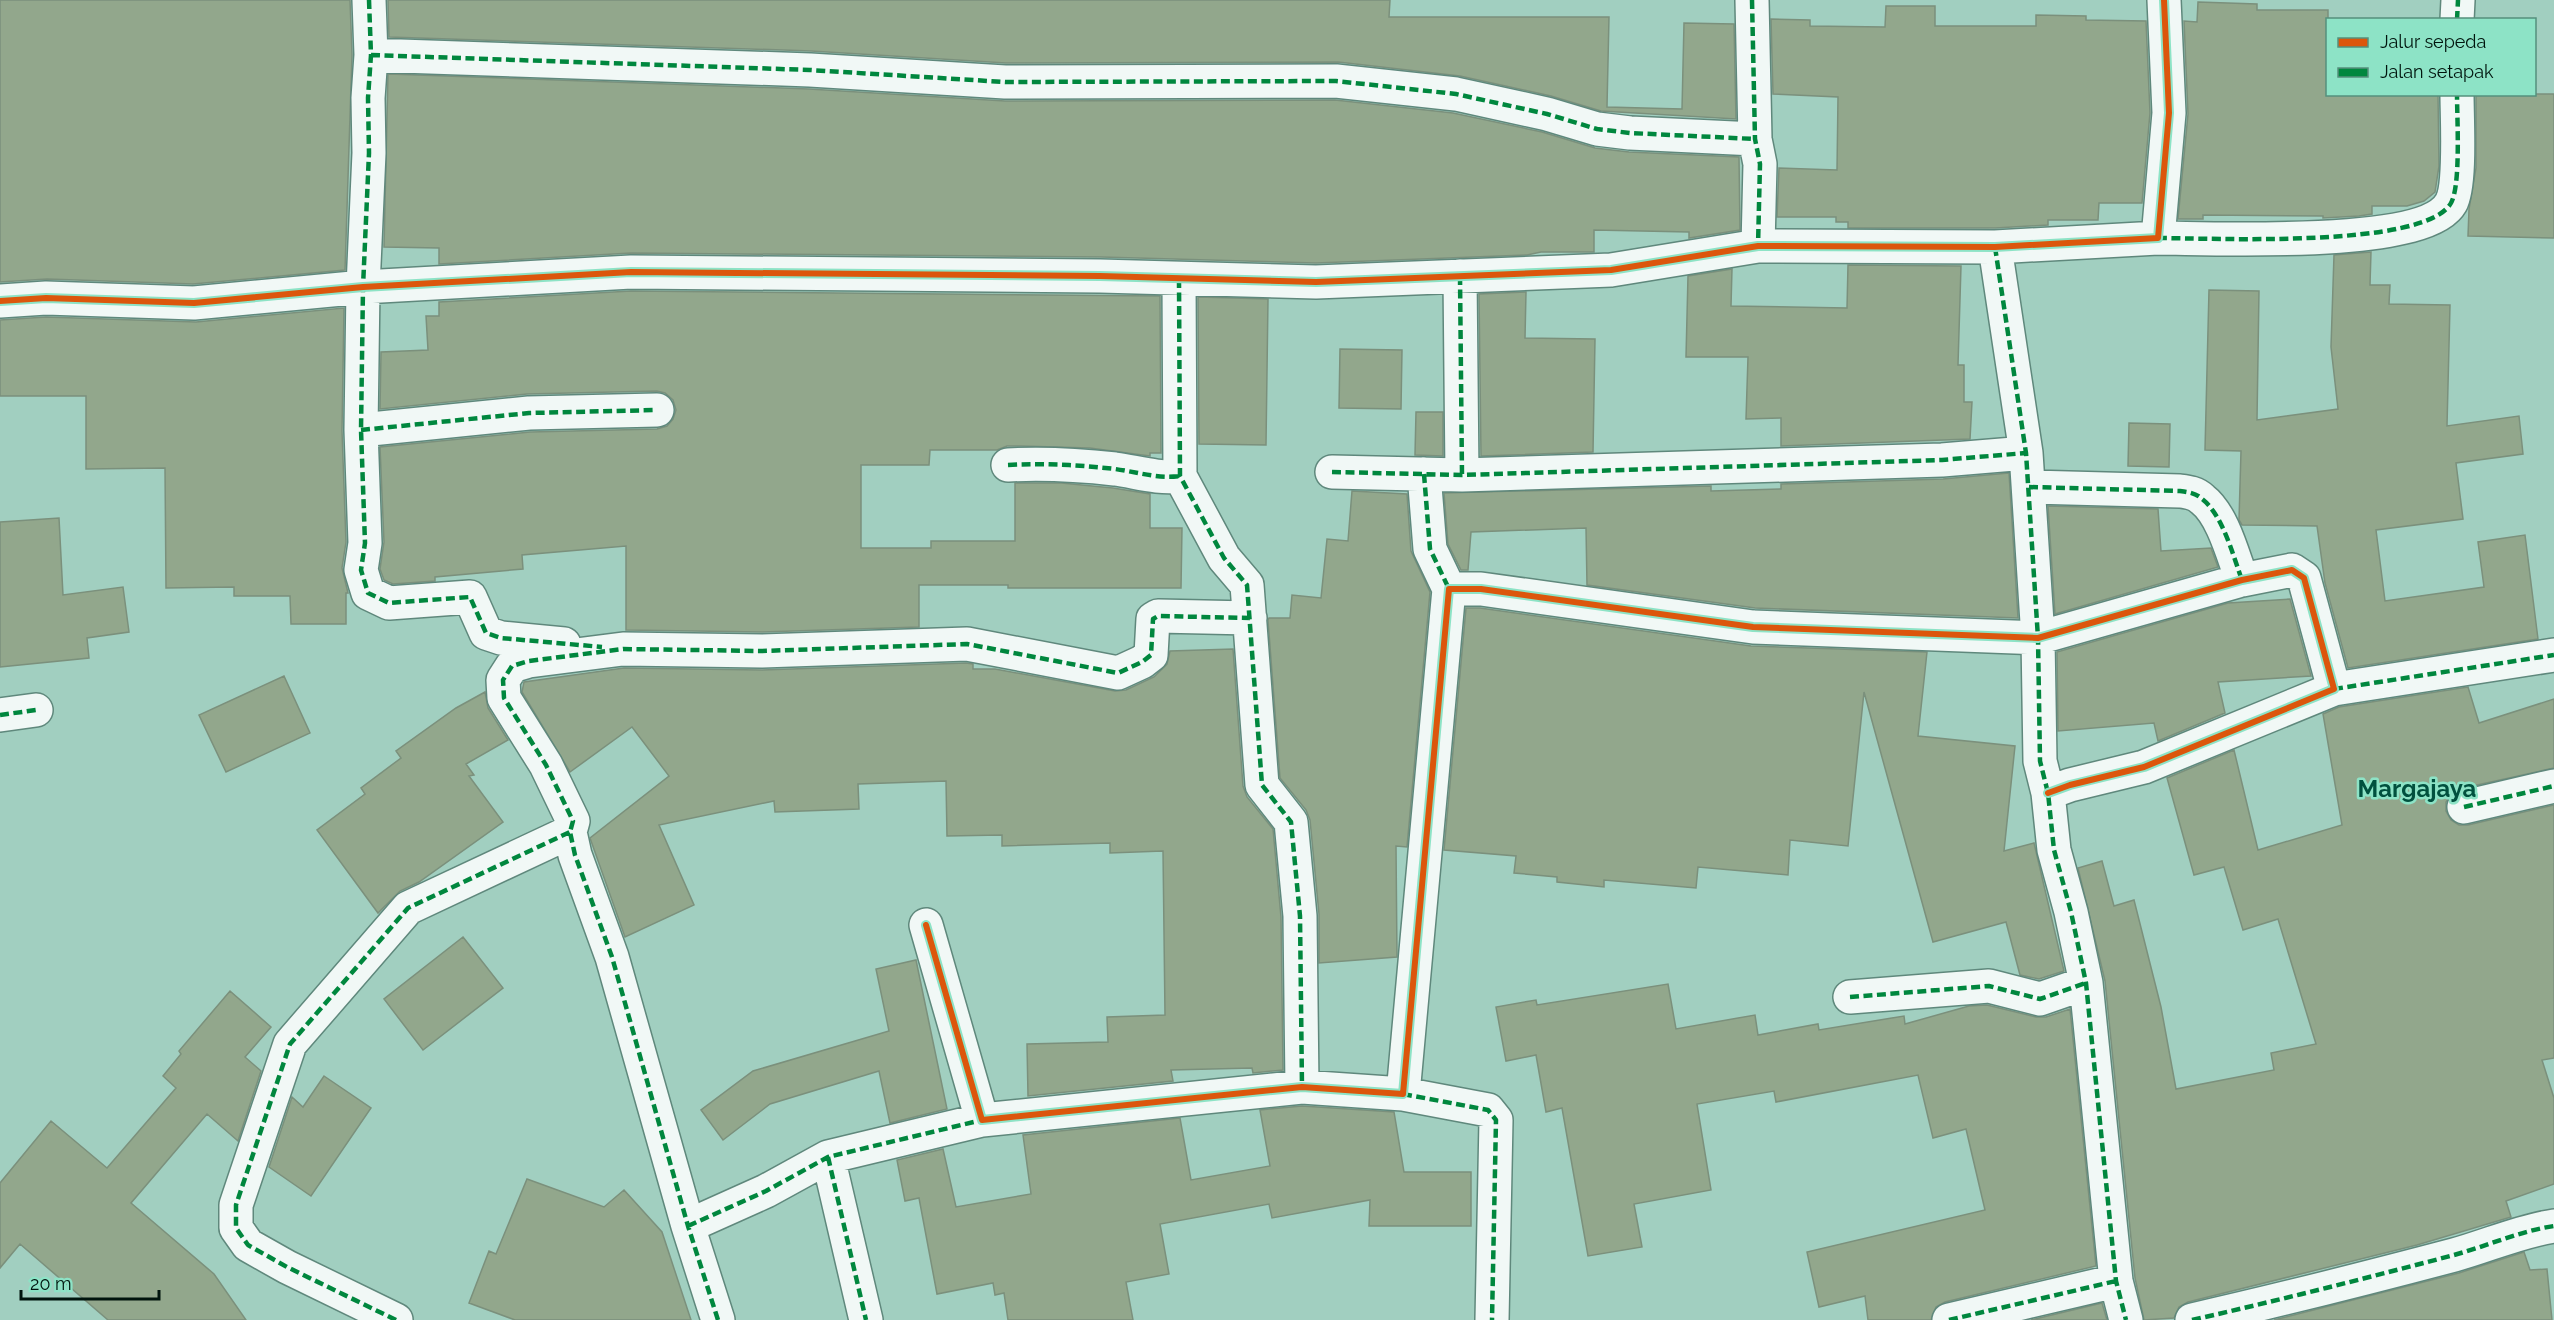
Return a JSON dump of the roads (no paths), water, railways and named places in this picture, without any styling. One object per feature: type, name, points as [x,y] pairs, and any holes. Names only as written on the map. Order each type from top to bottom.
[{"type":"street","points":[[369,0],[371,54],[361,429],[365,543],[361,570],[368,592],[389,603],[470,597],[486,633],[501,638],[623,649],[762,651],[967,644],[1118,673],[1142,662],[1151,655],[1153,619],[1158,616],[1250,618]]},
{"type":"street","points":[[1752,0],[1755,139],[1760,164],[1758,246]]},
{"type":"street","points":[[2158,238],[2169,112],[2164,0]]},
{"type":"street","points":[[2457,18],[2458,0]]},
{"type":"street","points":[[371,54],[810,70],[1005,82],[1336,81],[1456,94],[1547,114],[1597,129],[1630,133],[1755,139]]},
{"type":"street","points":[[0,301],[46,298],[194,303],[363,287],[632,272],[1316,282],[1611,270],[1758,246],[1995,247],[2158,238],[2260,239],[2370,235],[2437,218],[2445,212],[2455,196],[2457,96]]},
{"type":"street","points":[[1995,247],[2029,487],[2038,638],[2040,761],[2048,793],[2054,850],[2071,912],[2086,983],[2116,1281],[2126,1320]]},
{"type":"street","points":[[1460,276],[1462,475]]},
{"type":"street","points":[[1179,279],[1180,476],[1224,558],[1247,585],[1262,785],[1291,822],[1295,884],[1300,916],[1302,1087]]},
{"type":"street","points":[[361,429],[529,412],[657,410]]},
{"type":"street","points":[[1332,472],[1462,475],[1918,461],[2026,453]]},
{"type":"street","points":[[1008,465],[1048,462],[1117,469],[1168,478],[1180,476]]},
{"type":"street","points":[[1403,1094],[1449,589],[1430,549],[1424,474]]},
{"type":"street","points":[[2029,487],[2180,491],[2194,494],[2207,504],[2223,528],[2242,580]]},
{"type":"street","points":[[1449,589],[1481,589],[1753,627],[2038,638],[2242,580],[2292,570],[2304,578],[2334,689]]},
{"type":"street","points":[[623,649],[529,661],[512,666],[503,680],[504,698],[546,765],[573,821],[570,832],[575,855],[612,957],[688,1226],[718,1320]]},
{"type":"street","points":[[2048,793],[2070,785],[2144,767],[2334,689],[2554,655]]},
{"type":"street","points":[[0,715],[36,710]]},
{"type":"street","points":[[2464,807],[2554,786]]},
{"type":"street","points":[[396,1320],[287,1267],[248,1245],[236,1228],[236,1205],[290,1044],[408,908],[570,832]]},
{"type":"street","points":[[926,925],[982,1120]]},
{"type":"street","points":[[1850,996],[1989,986],[2040,999],[2086,983]]},
{"type":"street","points":[[688,1226],[766,1191],[828,1157],[982,1120],[1302,1087],[1403,1094],[1488,1110],[1496,1120],[1492,1320]]},
{"type":"street","points":[[828,1157],[866,1320]]},
{"type":"street","points":[[2192,1320],[2355,1281],[2478,1249],[2539,1228],[2554,1226]]},
{"type":"street","points":[[1949,1320],[2116,1281]]},
{"type":"district","name":"Margajaya","points":[[2417,789]]}]
